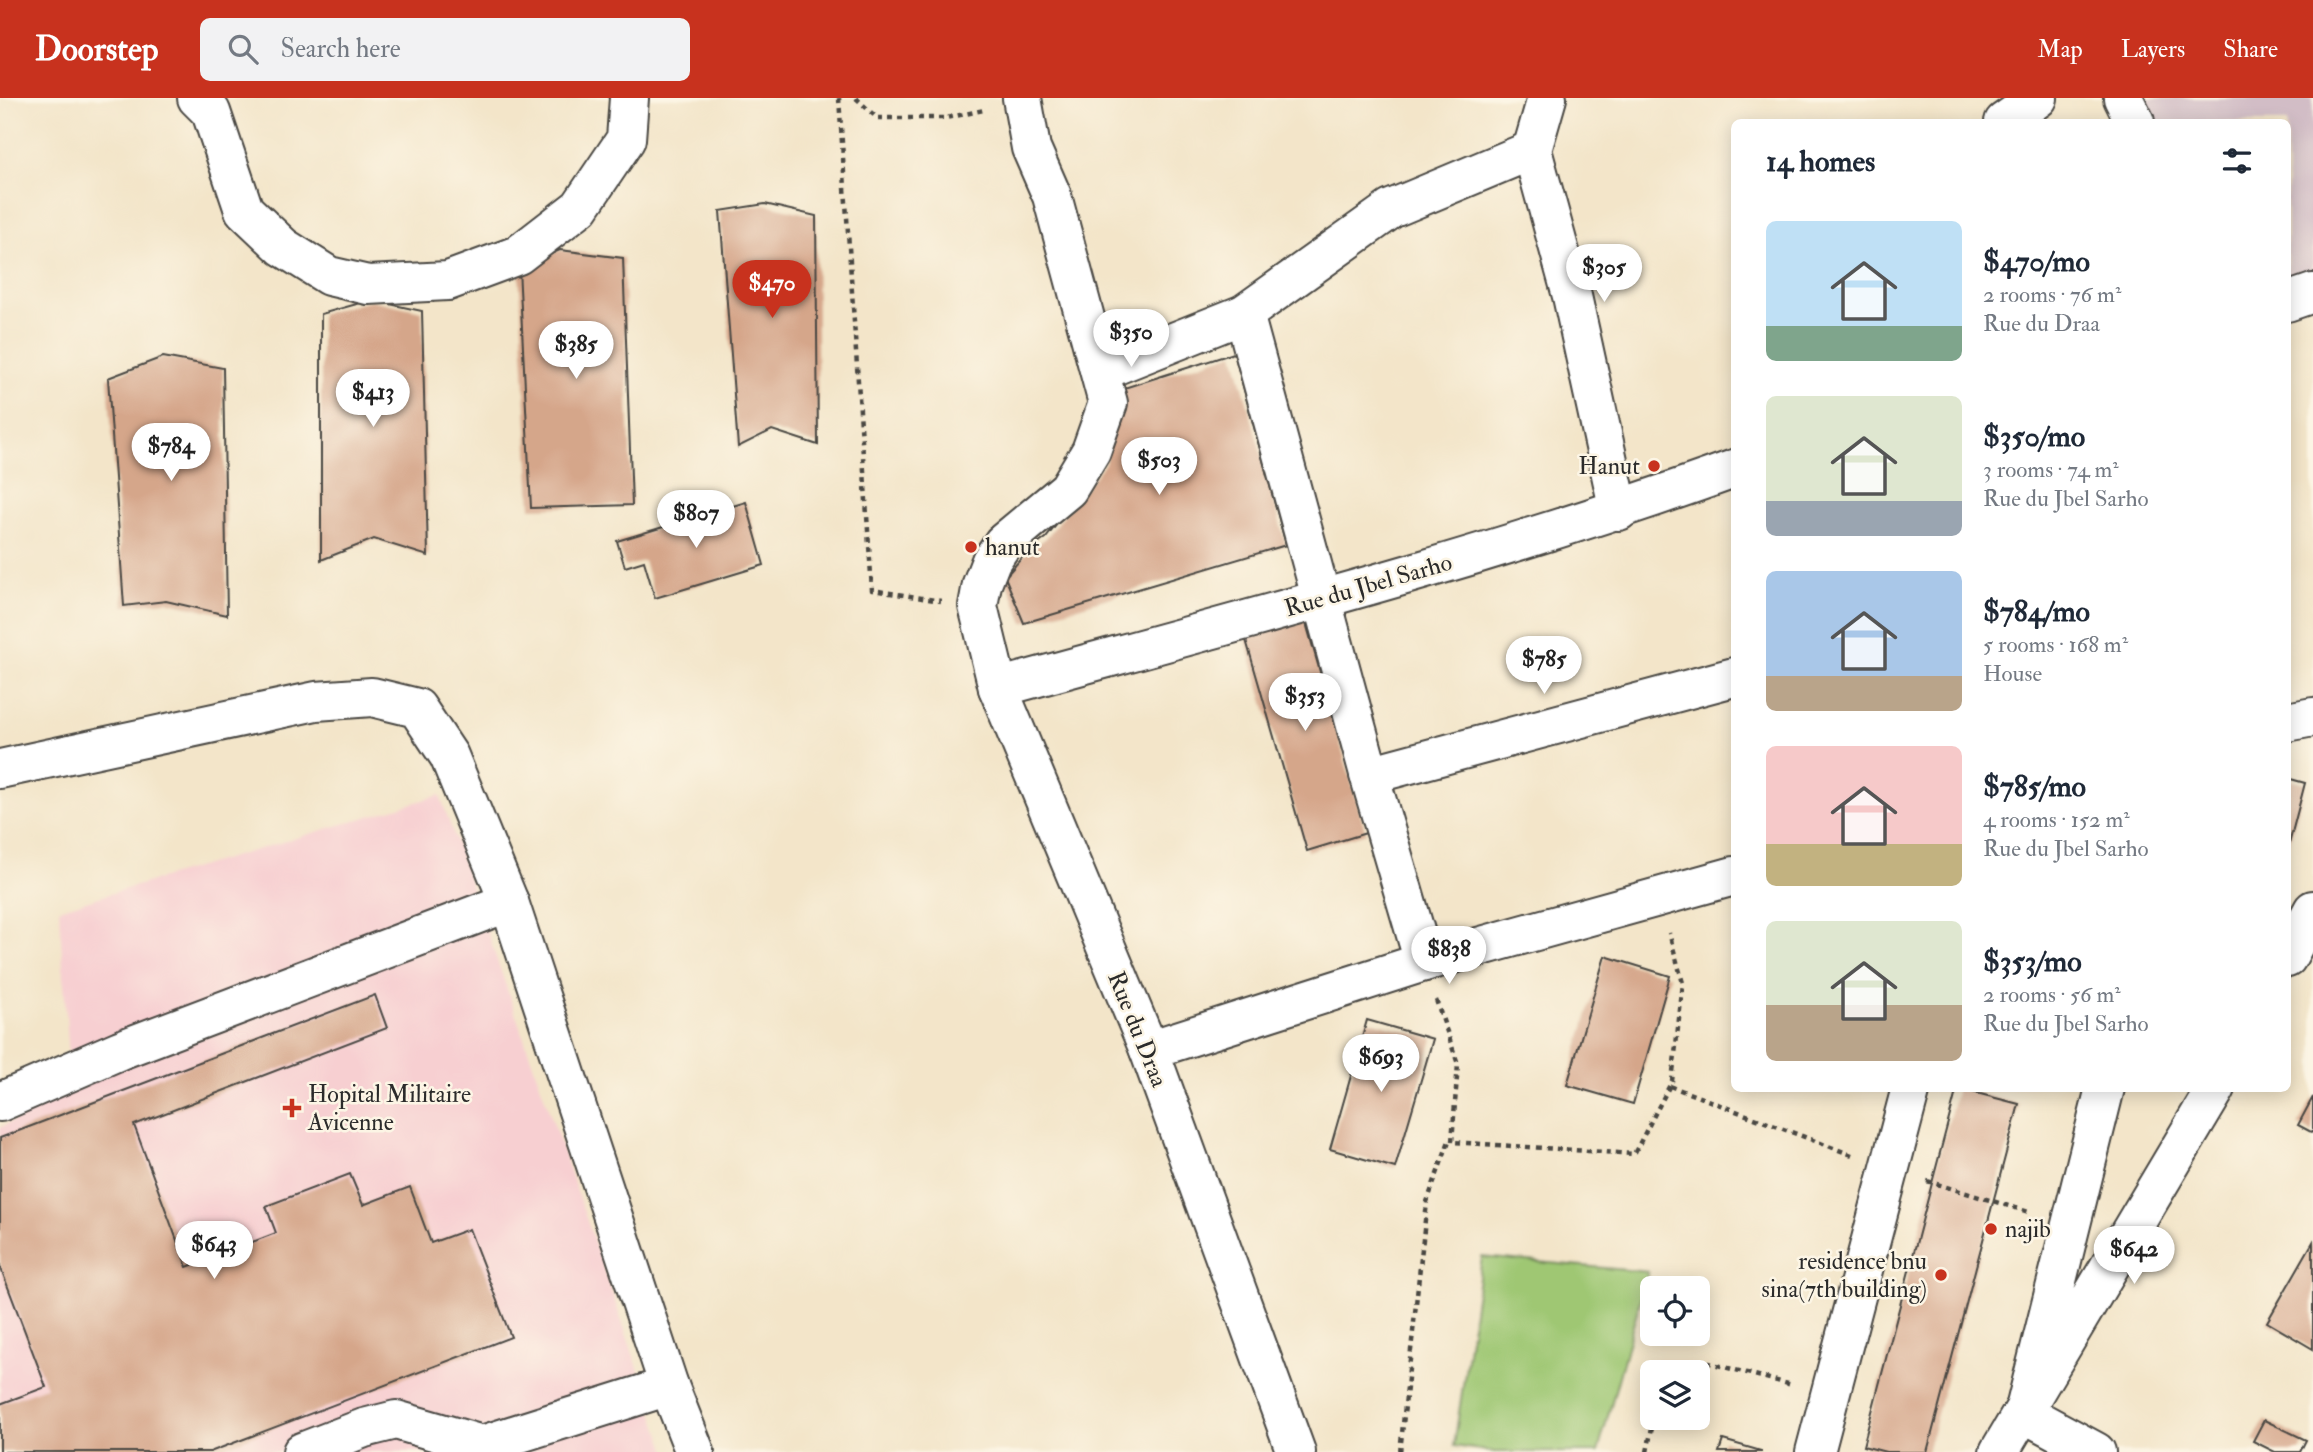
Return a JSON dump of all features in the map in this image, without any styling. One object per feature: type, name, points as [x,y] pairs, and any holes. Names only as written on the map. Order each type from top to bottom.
[{"type":"street","points":[[197,98],[211,112],[244,210],[283,247],[329,276],[368,285],[448,281],[518,255],[580,207],[626,139],[629,98]]},
{"type":"street","points":[[1547,98],[1532,150],[1572,296],[1619,511]]},
{"type":"street","points":[[2008,119],[2038,98]]},
{"type":"street","points":[[2123,98],[2134,119]]},
{"type":"street","points":[[978,607],[982,584],[991,561],[1003,543],[1068,489],[1091,451],[1108,403],[1101,371],[1076,293],[1052,196],[1031,148],[1023,99]]},
{"type":"street","points":[[1101,371],[1244,314],[1391,209],[1532,150]]},
{"type":"street","points":[[2291,301],[2313,293]]},
{"type":"street","points":[[1244,314],[1369,775],[1424,962]]},
{"type":"street","name":"Rue du Jbel Sarho","points":[[999,688],[1322,599],[1619,511],[1731,470]]},
{"type":"street","name":"Rue du Draa","points":[[978,607],[999,688],[1149,1050],[1296,1452]]},
{"type":"street","points":[[1369,775],[1731,678]]},
{"type":"street","points":[[0,769],[316,701],[372,697],[417,708],[449,756],[509,902],[669,1386],[695,1452]]},
{"type":"street","points":[[2291,721],[2313,717]]},
{"type":"street","points":[[1149,1050],[1424,962],[1731,877]]},
{"type":"street","points":[[0,1102],[120,1050],[509,902]]},
{"type":"street","points":[[2291,951],[2313,910]]},
{"type":"street","points":[[1815,1452],[1910,1092]]},
{"type":"street","points":[[2024,1413],[2104,1092]]},
{"type":"street","points":[[1999,1452],[2024,1413],[2202,1093]]},
{"type":"street","points":[[302,1452],[364,1428],[396,1420],[480,1449],[669,1386]]},
{"type":"street","points":[[2024,1413],[2096,1452]]},
{"type":"path","points":[[839,98],[872,590],[978,607]]},
{"type":"path","points":[[856,98],[877,118],[946,118],[1023,99]]},
{"type":"path","points":[[1424,962],[1458,1064],[1452,1142],[1634,1154],[1670,1086],[1682,983],[1659,897]]},
{"type":"path","points":[[1670,1086],[1889,1169],[2071,1225]]},
{"type":"path","points":[[1400,1452],[1427,1202],[1452,1130]]},
{"type":"path","points":[[1710,1363],[1830,1395]]},
{"type":"path","points":[[1647,1452],[1652,1430]]},
{"type":"shaded area","points":[[2135,98],[2313,98],[2313,271],[2291,278],[2291,119],[2132,119]]},
{"type":"shaded area","name":"Hopital Militaire Avicenne","points":[[440,795],[667,1452],[0,1452],[0,1128],[71,1088],[59,909]]},
{"type":"green space","points":[[1482,1257],[1648,1272],[1647,1276],[1640,1276],[1640,1301],[1598,1452],[1494,1452],[1454,1446]]},
{"type":"building","points":[[765,204],[816,216],[818,445],[772,430],[738,447],[720,211]]},
{"type":"building","points":[[560,250],[623,258],[632,505],[531,508],[519,268]]},
{"type":"building","points":[[371,300],[422,311],[428,556],[374,539],[321,560],[321,314]]},
{"type":"building","points":[[1234,353],[1286,545],[1024,623],[1005,577],[1027,552],[1046,538],[1105,463],[1121,389]]},
{"type":"building","points":[[163,357],[223,368],[227,615],[166,601],[124,606],[108,378]]},
{"type":"building","points":[[746,502],[764,565],[655,598],[644,561],[625,567],[617,541]]},
{"type":"building","points":[[1304,616],[1366,833],[1307,851],[1244,633]]},
{"type":"building","points":[[2291,779],[2305,783],[2291,837]]},
{"type":"building","points":[[1605,956],[1670,976],[1633,1104],[1567,1085]]},
{"type":"building","points":[[375,995],[387,1028],[134,1125],[187,1267],[276,1233],[266,1206],[350,1174],[363,1205],[410,1187],[431,1243],[469,1229],[511,1337],[210,1452],[0,1452],[0,1404],[46,1387],[0,1266],[0,1138]]},
{"type":"building","points":[[1367,1020],[1433,1039],[1395,1168],[1330,1149]]},
{"type":"building","name":"residence bnu sina(7th building)","points":[[1956,1092],[1972,1092],[2019,1104],[1927,1452],[1886,1452],[1863,1446]]},
{"type":"building","points":[[2313,1097],[2313,1133],[2298,1125]]},
{"type":"building","points":[[2313,1242],[2313,1349],[2267,1322]]},
{"type":"building","points":[[2264,1420],[2306,1440],[2300,1452],[2275,1452],[2253,1441]]},
{"type":"building","points":[[1723,1440],[1761,1451],[1761,1452],[1719,1452]]},
{"type":"place","name":"Hanut","points":[[1654,466]]},
{"type":"place","name":"hanut","points":[[971,547]]},
{"type":"place","name":"Hopital Militaire Avicenne","points":[[292,1108]]},
{"type":"place","name":"najib","points":[[1991,1229]]},
{"type":"place","name":"residence bnu sina(7th building)","points":[[1941,1275]]}]
